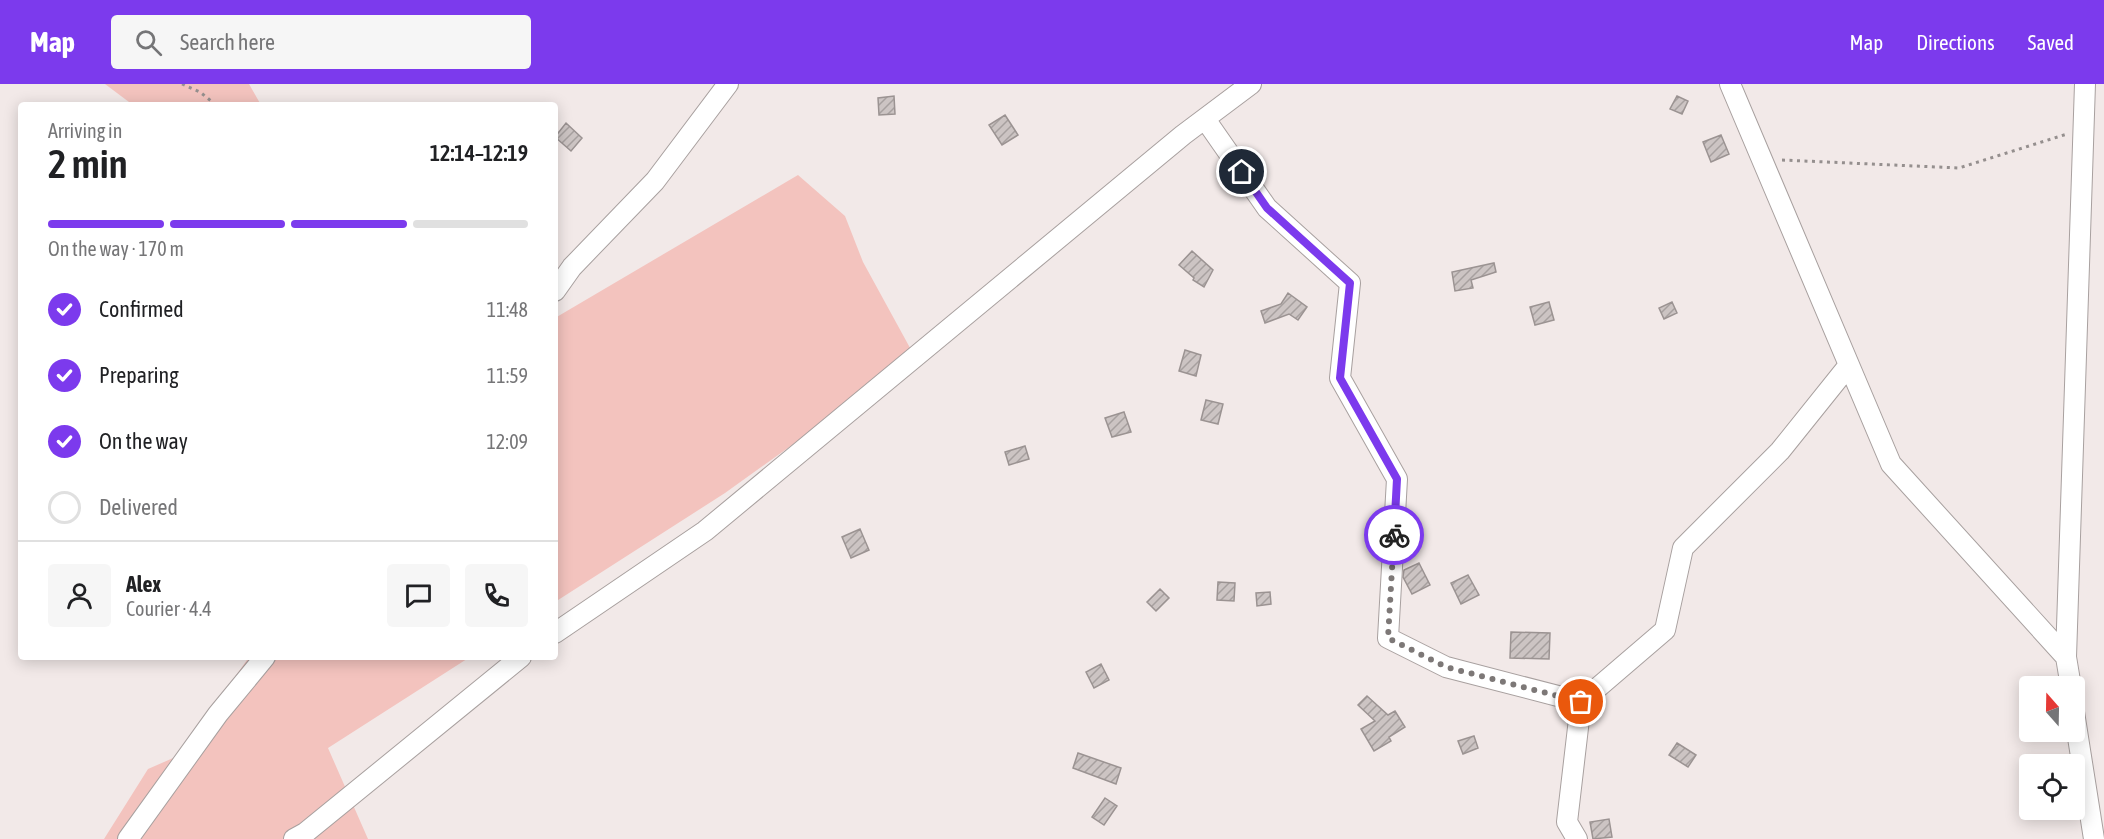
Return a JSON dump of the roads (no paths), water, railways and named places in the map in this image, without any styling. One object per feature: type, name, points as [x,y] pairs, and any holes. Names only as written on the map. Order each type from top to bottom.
[{"type":"street","points":[[558,287],[572,267],[655,181],[728,84]]},
{"type":"street","points":[[558,631],[705,531],[1205,119],[1251,84]]},
{"type":"street","points":[[1730,84],[1892,464],[2066,657]]},
{"type":"street","points":[[2069,676],[2066,657],[2085,84]]},
{"type":"street","points":[[1205,119],[1267,208],[1350,283],[1340,378],[1397,479],[1388,638],[1446,667],[1581,702]]},
{"type":"street","points":[[1568,833],[1581,702],[1665,630],[1683,548],[1780,451],[1850,365]]},
{"type":"street","points":[[128,839],[218,714],[263,660]]},
{"type":"street","points":[[294,839],[305,833],[517,660]]},
{"type":"street","points":[[2079,742],[2094,839]]}]
